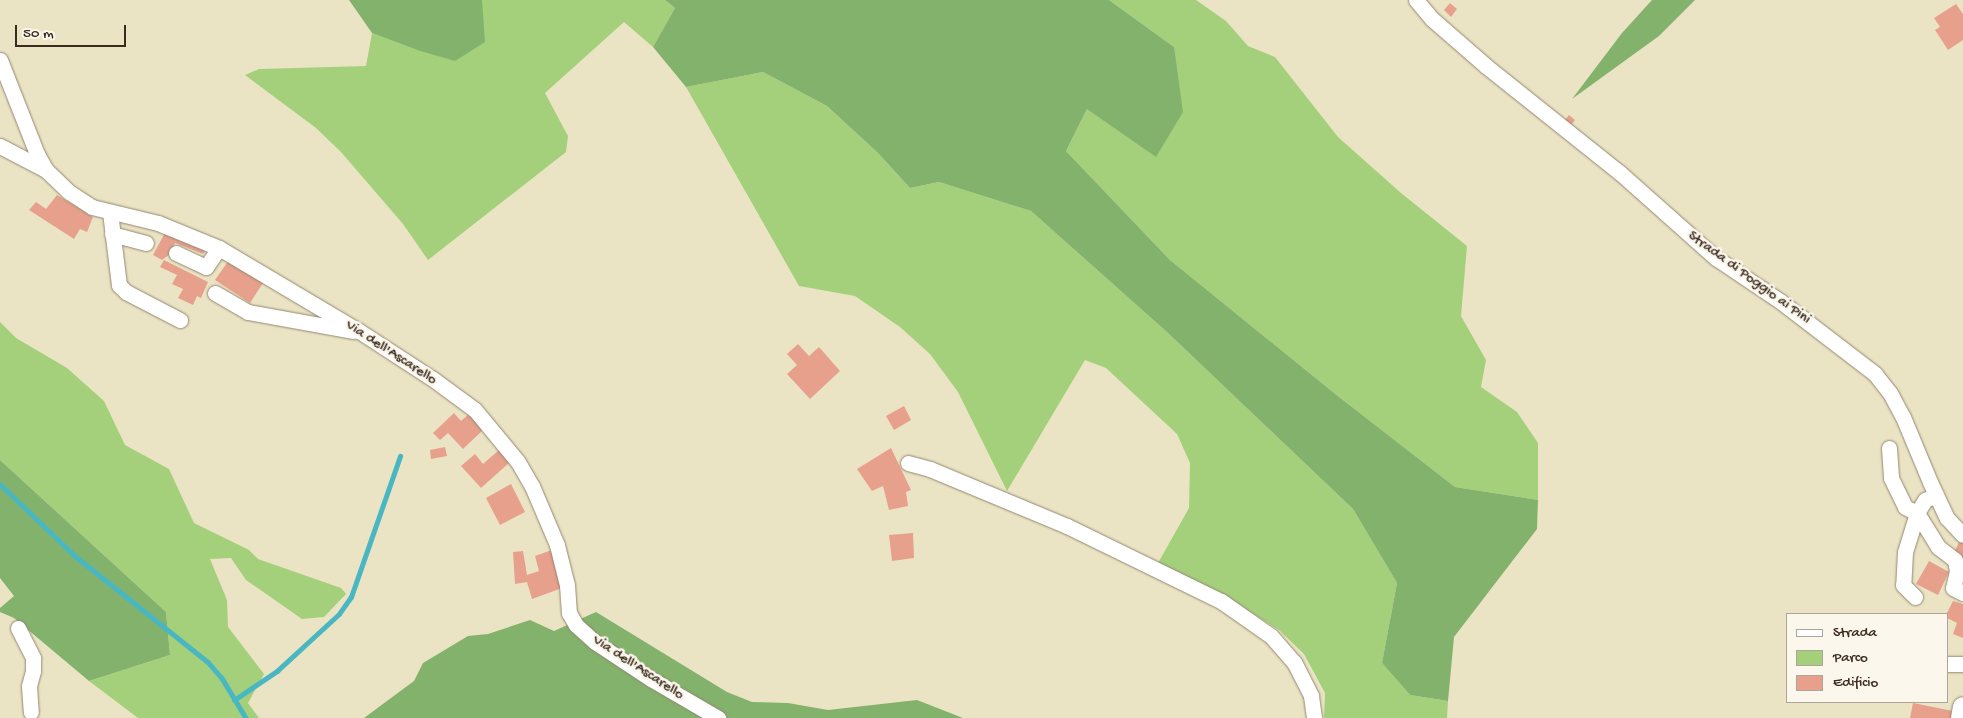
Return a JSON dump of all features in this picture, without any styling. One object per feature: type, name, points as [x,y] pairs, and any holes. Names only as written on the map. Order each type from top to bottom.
[{"type":"main road","points":[[1961,718],[1963,707]]},
{"type":"street","name":"Strada di Poggio ai Pini","points":[[1416,0],[1432,20],[1620,172],[1716,258],[1780,302],[1875,374],[1890,393],[1903,417],[1947,518],[1963,535]]},
{"type":"street","name":"Via dell'Ascarello","points":[[0,60],[5,92],[37,154],[46,170],[69,192],[92,207],[158,223],[219,248],[434,379],[475,410],[518,462],[532,486],[557,545],[567,585],[569,613],[576,625],[595,642],[651,679],[718,718]]},
{"type":"street","points":[[0,146],[46,170]]},
{"type":"street","points":[[110,212],[119,285],[126,292],[180,320]]},
{"type":"street","points":[[112,234],[146,243]]},
{"type":"street","points":[[176,253],[206,267],[219,248]]},
{"type":"street","points":[[215,294],[248,312],[359,332]]},
{"type":"street","points":[[1889,448],[1891,478],[1905,507],[1917,513],[1938,548],[1955,560],[1957,571],[1952,588],[1963,593]]},
{"type":"street","points":[[908,463],[930,469],[1067,526],[1221,601],[1271,636],[1294,662],[1311,696],[1314,718]]},
{"type":"street","points":[[1916,597],[1903,585],[1905,552],[1917,513],[1925,500],[1936,494]]},
{"type":"street","points":[[18,628],[33,658],[33,671],[29,686],[31,712]]},
{"type":"street","points":[[1948,664],[1963,664]]},
{"type":"green space","points":[[349,0],[482,0],[485,42],[455,61],[417,50],[372,33]]},
{"type":"green space","points":[[482,0],[665,0],[675,8],[653,47],[624,22],[545,93],[568,136],[566,152],[428,260],[403,224],[341,152],[316,128],[245,75],[259,69],[366,66],[372,33],[417,50],[482,2]]},
{"type":"green space","points":[[665,0],[1109,0],[1174,47],[1183,112],[1156,157],[1087,109],[1066,151],[1170,260],[1334,393],[1455,487],[1538,500],[1537,529],[1454,637],[1448,701],[1410,695],[1382,663],[1397,583],[1353,509],[1168,333],[1031,211],[939,182],[910,188],[878,153],[827,106],[763,72],[686,87],[653,47],[675,8]]},
{"type":"green space","points":[[1109,0],[1196,0],[1226,21],[1248,46],[1275,57],[1338,137],[1401,193],[1467,246],[1461,316],[1486,360],[1481,387],[1517,412],[1538,443],[1538,500],[1455,487],[1334,393],[1170,260],[1066,151],[1087,109],[1174,47]]},
{"type":"green space","points":[[1652,0],[1695,0],[1659,36],[1572,99],[1622,33]]},
{"type":"green space","points":[[763,72],[827,106],[878,153],[910,188],[939,182],[1031,211],[1168,333],[1353,509],[1397,583],[1382,663],[1410,695],[1448,701],[1447,718],[1324,718],[1325,693],[1304,654],[1279,630],[1225,596],[1158,563],[1189,508],[1190,463],[1177,434],[1106,368],[1085,360],[1007,491],[958,392],[930,354],[900,327],[855,296],[799,286],[686,87]]},
{"type":"green space","points":[[0,322],[16,338],[67,368],[104,401],[125,445],[169,469],[194,523],[249,550],[258,559],[341,588],[346,594],[324,617],[302,619],[246,580],[231,558],[210,559],[227,600],[228,627],[264,674],[248,703],[259,718],[138,718],[89,681],[170,655],[166,612],[0,460]]},
{"type":"green space","points":[[0,460],[166,612],[170,655],[89,681],[14,618],[0,612],[0,608],[14,596],[0,578]]},
{"type":"green space","points":[[596,612],[727,692],[752,702],[788,703],[828,710],[917,700],[963,718],[364,718],[414,681],[423,663],[468,636],[488,634],[530,620],[554,631]]},
{"type":"building","points":[[1450,3],[1457,9],[1451,17],[1444,10]]},
{"type":"building","points":[[1956,4],[1963,14],[1963,40],[1948,50],[1935,30],[1940,27],[1934,18]]},
{"type":"building","points":[[1569,115],[1575,120],[1571,125],[1565,120]]},
{"type":"building","points":[[57,195],[93,217],[87,232],[80,229],[74,239],[29,210],[36,202],[46,209]]},
{"type":"building","points":[[166,231],[206,248],[203,254],[175,243],[170,254],[162,260],[153,255]]},
{"type":"building","points":[[164,260],[208,282],[201,298],[197,296],[193,305],[178,298],[183,289],[172,284],[177,275],[160,267]]},
{"type":"building","points":[[229,260],[263,283],[250,303],[215,280]]},
{"type":"building","points":[[798,344],[809,356],[819,347],[840,371],[810,399],[787,374],[797,365],[787,354]]},
{"type":"building","points":[[904,406],[911,420],[894,430],[886,416]]},
{"type":"building","points":[[454,413],[461,421],[470,413],[484,429],[463,449],[448,433],[440,440],[433,433]]},
{"type":"building","points":[[445,447],[447,456],[431,459],[430,450]]},
{"type":"building","points":[[891,448],[911,490],[906,492],[908,506],[889,510],[883,486],[872,491],[857,469]]},
{"type":"building","points":[[499,450],[510,462],[481,488],[461,466],[475,454],[483,464]]},
{"type":"building","points":[[511,484],[525,512],[500,525],[486,498]]},
{"type":"building","points":[[913,533],[914,558],[892,561],[889,535]]},
{"type":"building","points":[[1961,538],[1963,539],[1963,560],[1953,555]]},
{"type":"building","points":[[552,550],[562,588],[532,599],[527,582],[515,584],[513,552],[523,551],[527,575],[539,571],[535,556]]},
{"type":"building","points":[[1929,561],[1949,572],[1938,595],[1916,584]]},
{"type":"building","points":[[1953,601],[1963,604],[1963,638],[1953,634],[1957,623],[1948,618],[1947,613]]},
{"type":"building","points":[[1913,703],[1953,711],[1951,718],[1910,718]]},
{"type":"waterway","points":[[234,700],[277,671],[339,614],[351,597],[400,456]]},
{"type":"waterway","points":[[0,484],[74,555],[208,662],[222,678],[246,718]]}]
